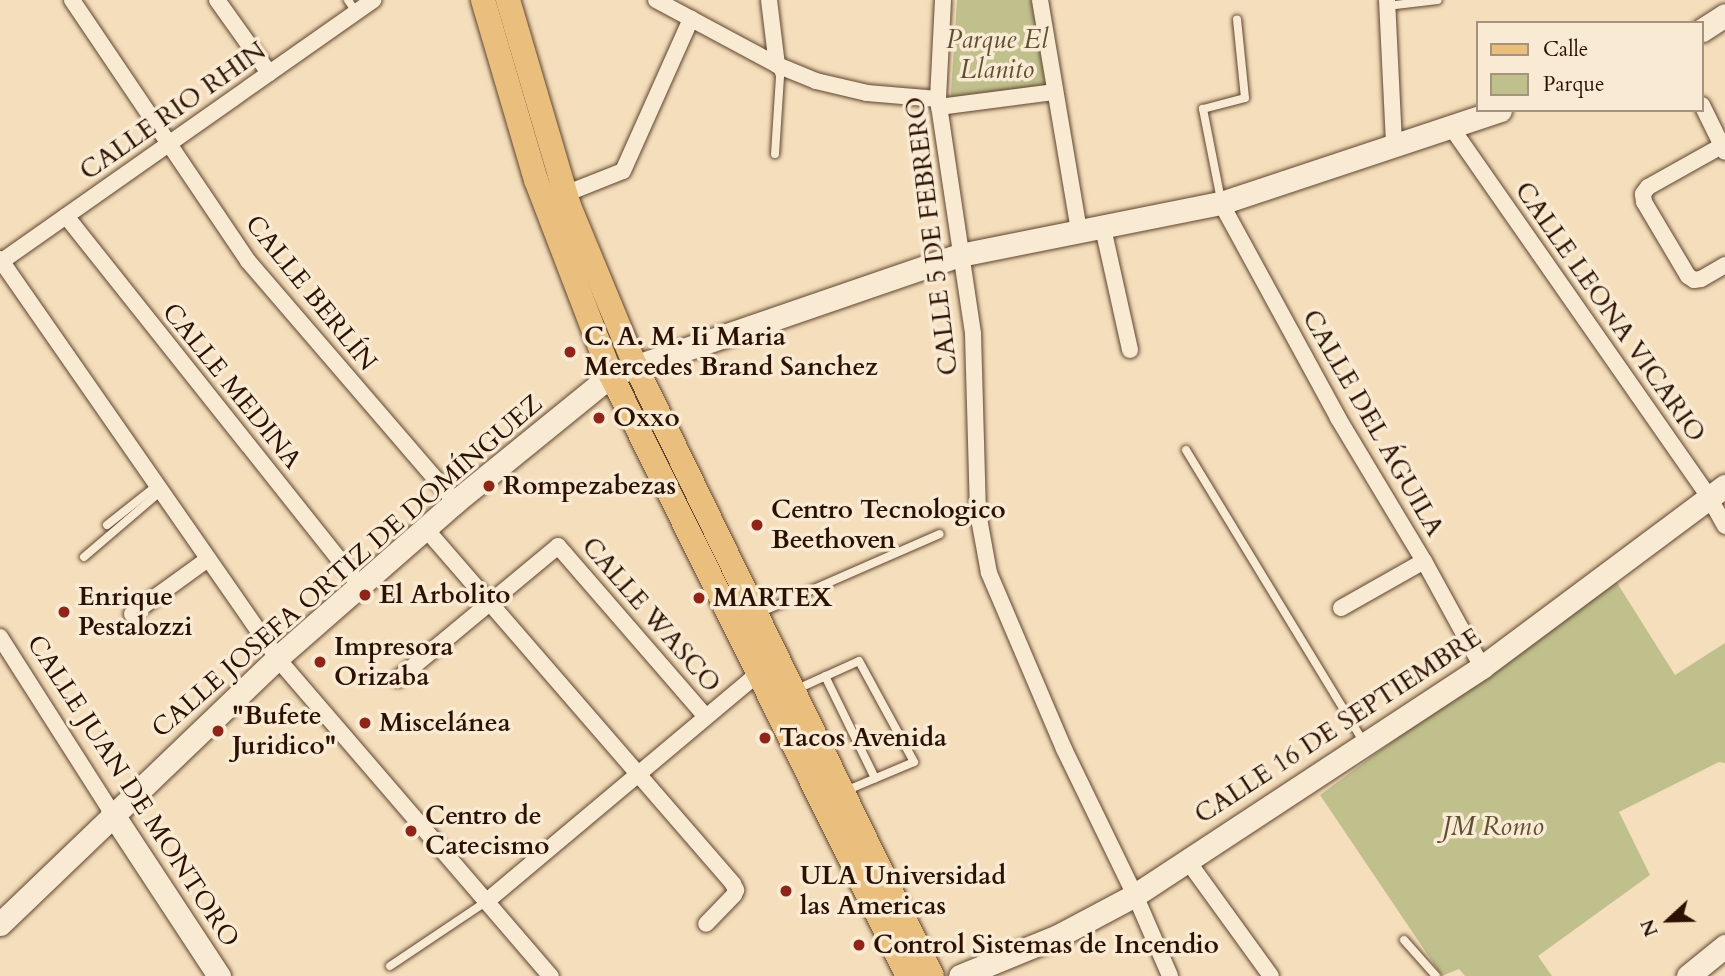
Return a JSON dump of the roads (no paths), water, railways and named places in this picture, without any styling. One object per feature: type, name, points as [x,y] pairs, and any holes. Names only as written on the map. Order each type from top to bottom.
[{"type":"main road","points":[[483,0],[536,180],[611,376],[908,976]]},
{"type":"main road","points":[[508,0],[565,194],[635,365],[932,976]]},
{"type":"main road","points":[[1704,29],[1725,15]]},
{"type":"main road","name":"CALLE JOSEFA ORTIZ DE DOMÍNGUEZ","points":[[3,916],[277,658],[455,502],[611,376],[635,365],[960,255],[1221,203],[1494,112]]},
{"type":"main road","name":"CALLE 16 DE SEPTIEMBRE","points":[[960,976],[1058,936],[1135,895],[1482,667],[1717,491]]},
{"type":"main road","name":"CALLE JUAN DE MONTORO","points":[[112,813],[219,976]]},
{"type":"main road","points":[[1688,976],[1725,946]]},
{"type":"street","name":"CALLE BERLÍN","points":[[72,0],[248,261],[455,502]]},
{"type":"street","points":[[217,0],[269,73]]},
{"type":"street","name":"CALLE RIO RHIN","points":[[1,260],[269,73],[352,6],[373,0]]},
{"type":"street","points":[[656,0],[777,65],[817,81],[867,93],[938,103],[1055,92]]},
{"type":"street","points":[[769,0],[777,65]]},
{"type":"street","name":"CALLE 5 DE FEBRERO","points":[[943,0],[938,103],[973,334],[978,513],[989,573],[1064,749],[1135,895],[1170,976]]},
{"type":"street","points":[[1040,0],[1079,231]]},
{"type":"street","points":[[1387,3],[1394,145]]},
{"type":"street","points":[[565,194],[623,172],[691,19]]},
{"type":"street","points":[[1704,109],[1724,147],[1647,187],[1643,194],[1644,202],[1688,276],[1694,280],[1701,279],[1725,265]]},
{"type":"street","name":"CALLE LEONA VICARIO","points":[[1451,127],[1717,491],[1725,526]]},
{"type":"street","name":"CALLE DEL ÁGUILA","points":[[1221,203],[1339,418],[1424,561],[1482,667]]},
{"type":"street","name":"CALLE MEDINA","points":[[66,216],[360,586]]},
{"type":"street","points":[[1103,228],[1130,350]]},
{"type":"street","points":[[1,260],[277,658],[551,976]]},
{"type":"street","points":[[425,528],[736,890],[706,924]]},
{"type":"street","name":"CALLE WASCO","points":[[398,679],[490,605],[554,547],[563,548],[705,716]]},
{"type":"street","points":[[132,614],[208,559]]},
{"type":"street","points":[[1341,608],[1424,561]]},
{"type":"street","name":"CALLE JUAN DE MONTORO","points":[[0,637],[112,813]]},
{"type":"street","name":"CALLE WASCO","points":[[487,901],[758,673]]},
{"type":"street","points":[[1187,860],[1271,976]]},
{"type":"lane","points":[[1387,3],[1438,0]]},
{"type":"lane","points":[[1221,203],[1203,109],[1245,98],[1237,19]]},
{"type":"lane","points":[[775,154],[780,76],[777,65]]},
{"type":"lane","points":[[1186,450],[1364,744]]},
{"type":"lane","points":[[107,524],[158,489]]},
{"type":"lane","points":[[83,557],[158,489]]},
{"type":"lane","points":[[756,614],[940,534]]},
{"type":"lane","points":[[794,691],[859,661],[914,761],[842,793]]},
{"type":"lane","points":[[825,676],[875,778]]},
{"type":"lane","points":[[390,966],[487,901]]},
{"type":"lane","points":[[1404,940],[1436,976]]},
{"type":"place","name":"C. A. M. Ii Maria Mercedes Brand Sanchez","points":[[570,352]]},
{"type":"place","name":"Oxxo","points":[[599,418]]},
{"type":"place","name":"Rompezabezas","points":[[489,486]]},
{"type":"place","name":"Centro Tecnologico Beethoven","points":[[757,525]]},
{"type":"place","name":"El Arbolito","points":[[365,595]]},
{"type":"place","name":"MARTEX","points":[[699,598]]},
{"type":"place","name":"Enrique Pestalozzi","points":[[64,612]]},
{"type":"place","name":"Impresora Orizaba","points":[[320,662]]},
{"type":"place","name":"Miscelánea","points":[[365,723]]},
{"type":"place","name":"\"Bufete Juridico\"","points":[[218,731]]},
{"type":"place","name":"Tacos Avenida","points":[[765,738]]},
{"type":"place","name":"Centro de Catecismo","points":[[411,831]]},
{"type":"place","name":"ULA Universidad las Americas","points":[[786,891]]},
{"type":"place","name":"Control Sistemas de Incendio","points":[[859,945]]},
{"type":"park label","name":"Parque El Llanito","points":[[997,55]]},
{"type":"park label","name":"JM Romo","points":[[1493,827]]}]
